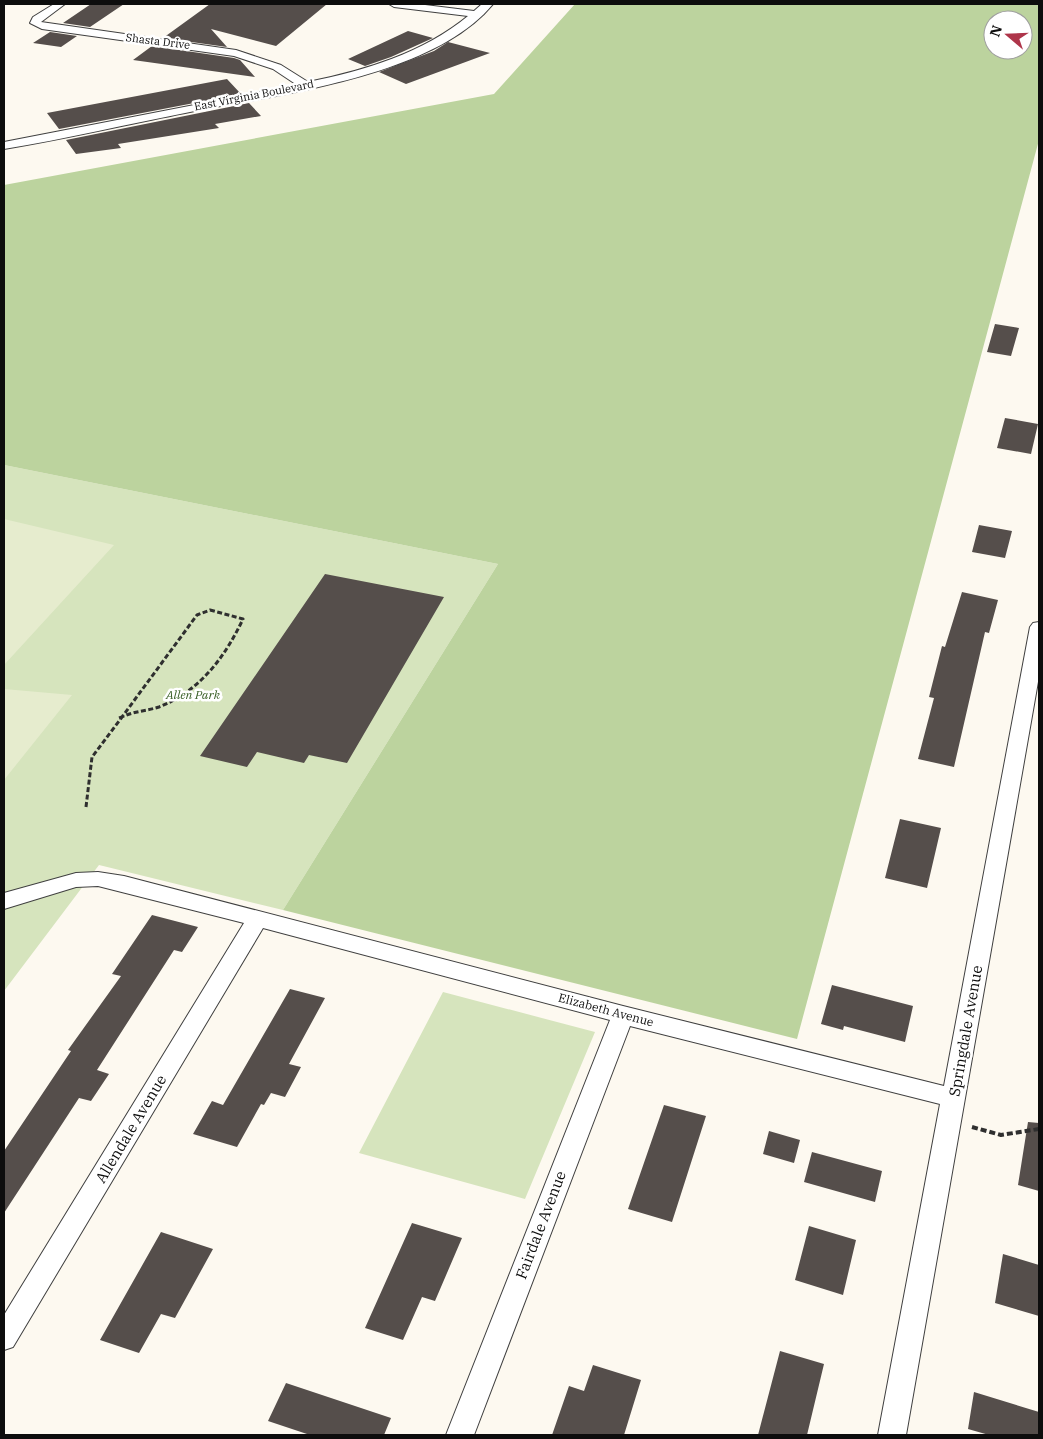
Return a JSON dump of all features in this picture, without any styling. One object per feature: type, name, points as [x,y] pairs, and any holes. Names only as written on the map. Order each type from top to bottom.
[{"type":"street","name":"Shasta Drive","points":[[60,4],[35,22],[42,26],[236,53],[277,67],[305,85]]},
{"type":"street","points":[[394,4],[477,14]]},
{"type":"street","name":"East Virginia Boulevard","points":[[4,146],[305,85],[396,62],[446,38],[488,4]]},
{"type":"street","name":"Springdale Avenue","points":[[892,1435],[1039,627]]},
{"type":"street","name":"Elizabeth Avenue","points":[[4,901],[76,880],[98,879],[124,884],[623,1015],[954,1098]]},
{"type":"street","name":"Allendale Avenue","points":[[4,1338],[258,919]]},
{"type":"street","name":"Fairdale Avenue","points":[[460,1435],[623,1015]]},
{"type":"path","points":[[86,807],[92,757],[119,718],[197,615],[210,610],[243,619],[237,633],[211,670],[193,690],[175,701],[155,708],[133,711],[119,718]]},
{"type":"path","points":[[949,1122],[1001,1135],[1039,1129]]},
{"type":"green space","points":[[575,4],[1039,4],[1039,140],[797,1039],[283,910],[498,564],[4,465],[4,185],[494,94]]},
{"type":"green space","name":"Allen Park","points":[[4,465],[498,564],[283,910],[99,865],[4,991]]},
{"type":"green space","points":[[4,519],[114,545],[4,665]]},
{"type":"green space","points":[[4,689],[72,695],[4,780]]},
{"type":"green space","points":[[443,992],[595,1032],[525,1199],[359,1153]]},
{"type":"building","points":[[91,4],[124,4],[90,27],[63,23]]},
{"type":"building","points":[[210,4],[327,4],[276,46],[211,29],[227,47],[163,38]]},
{"type":"building","points":[[408,31],[433,38],[391,57],[365,66],[348,59]]},
{"type":"building","points":[[50,32],[77,36],[61,47],[33,43]]},
{"type":"building","points":[[448,42],[490,53],[406,84],[379,72],[434,51]]},
{"type":"building","points":[[152,46],[234,58],[240,60],[255,77],[133,60]]},
{"type":"building","points":[[227,79],[241,94],[59,129],[47,113]]},
{"type":"building","points":[[249,103],[261,116],[215,124],[219,128],[118,144],[121,148],[76,154],[66,140]]},
{"type":"building","points":[[995,324],[1019,328],[1011,356],[987,352]]},
{"type":"building","points":[[1005,418],[1038,424],[1031,454],[997,448]]},
{"type":"building","points":[[979,525],[1012,531],[1005,558],[972,552]]},
{"type":"building","points":[[325,574],[444,597],[347,763],[309,755],[304,763],[257,752],[247,767],[200,756]]},
{"type":"building","points":[[962,592],[998,600],[989,633],[985,632],[954,767],[918,759],[934,698],[929,697],[942,646],[945,647]]},
{"type":"building","points":[[900,819],[941,828],[927,888],[885,878]]},
{"type":"building","points":[[152,915],[198,927],[182,952],[174,950],[97,1070],[109,1074],[91,1101],[79,1098],[4,1213],[4,1151],[71,1051],[68,1050],[121,976],[112,974]]},
{"type":"building","points":[[832,985],[913,1006],[905,1042],[844,1026],[843,1030],[821,1024]]},
{"type":"building","points":[[290,989],[325,998],[289,1064],[301,1067],[285,1097],[271,1093],[264,1105],[261,1104],[237,1147],[193,1134],[212,1101],[223,1105]]},
{"type":"building","points":[[664,1105],[706,1116],[672,1222],[628,1209]]},
{"type":"building","points":[[1028,1122],[1039,1123],[1039,1191],[1018,1185]]},
{"type":"building","points":[[769,1131],[800,1140],[794,1163],[763,1154]]},
{"type":"building","points":[[812,1152],[882,1171],[875,1202],[804,1182]]},
{"type":"building","points":[[412,1223],[462,1238],[435,1301],[422,1297],[403,1340],[365,1328]]},
{"type":"building","points":[[809,1226],[856,1240],[843,1295],[795,1280]]},
{"type":"building","points":[[161,1232],[213,1249],[175,1318],[161,1314],[139,1353],[100,1340]]},
{"type":"building","points":[[1003,1254],[1039,1265],[1039,1316],[995,1303]]},
{"type":"building","points":[[780,1351],[824,1364],[807,1435],[758,1435]]},
{"type":"building","points":[[593,1365],[641,1380],[624,1435],[552,1435],[569,1386],[584,1391]]},
{"type":"building","points":[[286,1383],[391,1418],[384,1435],[310,1435],[268,1421]]},
{"type":"building","points":[[974,1392],[1039,1412],[1039,1435],[989,1435],[968,1429]]}]
